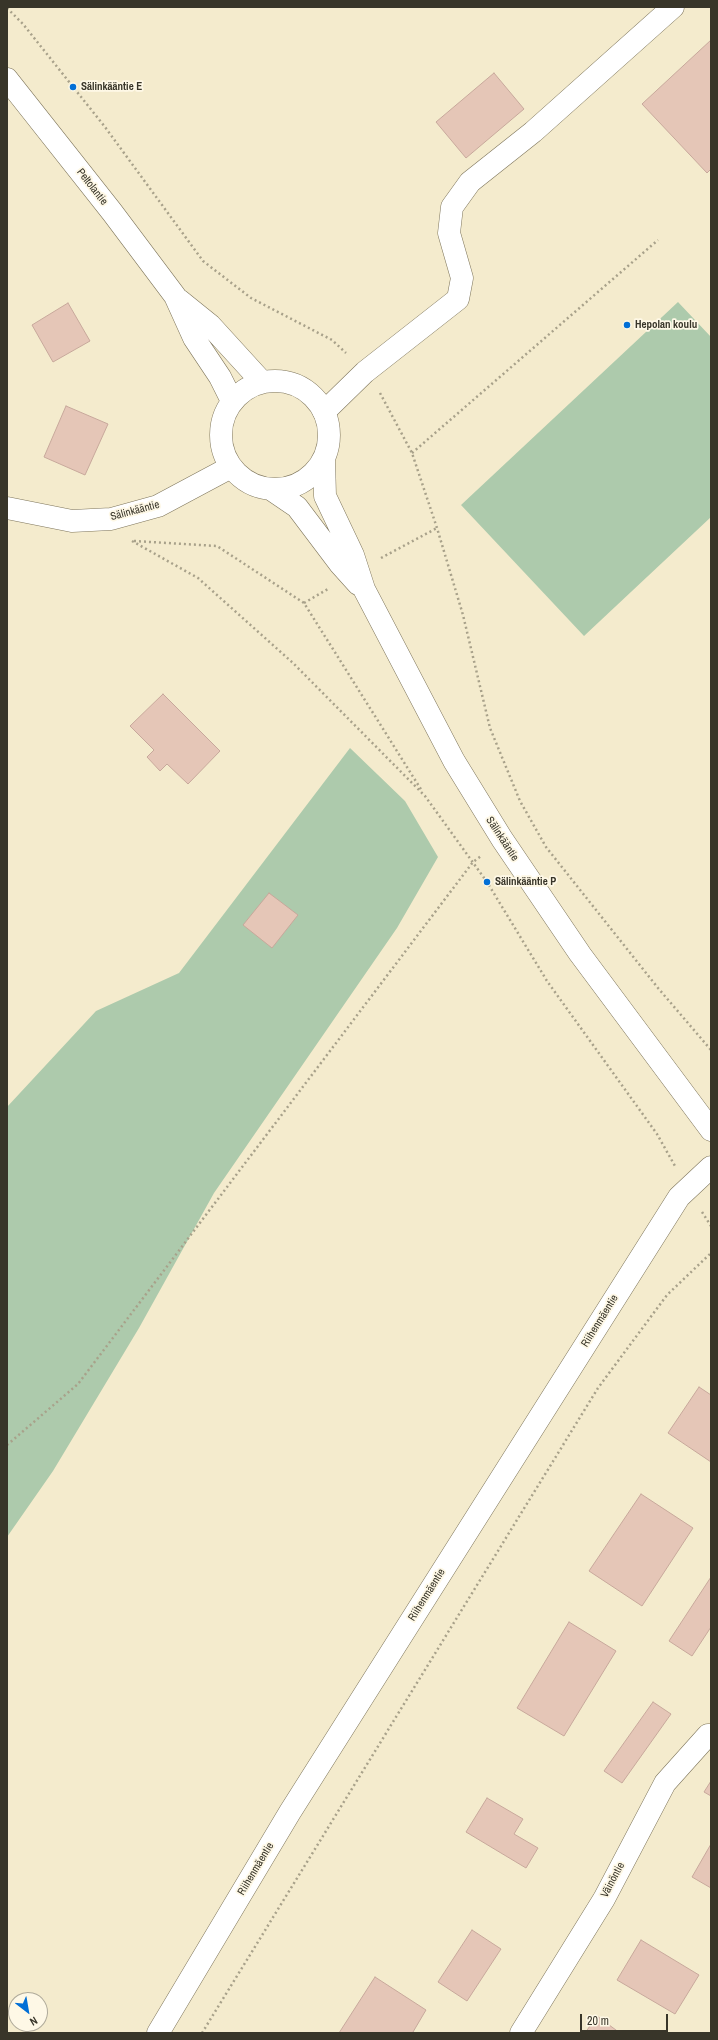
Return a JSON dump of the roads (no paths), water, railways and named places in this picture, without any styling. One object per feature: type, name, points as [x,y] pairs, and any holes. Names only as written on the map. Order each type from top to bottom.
[{"type":"main road","points":[[324,412],[365,372],[458,299],[462,278],[449,233],[452,207],[470,182],[533,132],[673,7]]},
{"type":"main road","name":"Peltolantie","points":[[7,79],[112,212],[175,296],[194,338],[220,377],[232,401]]},
{"type":"main road","name":"Peltolantie","points":[[175,296],[210,325],[262,382]]},
{"type":"main road","points":[[281,381],[299,386],[314,397],[324,412],[329,427],[328,444],[324,459],[315,472],[302,482],[288,488],[272,490],[256,486],[242,479],[231,467],[223,452],[220,434],[223,417],[232,401],[245,390],[262,382],[281,381]]},
{"type":"main road","name":"Sälinkääntie","points":[[324,459],[325,496],[353,555],[364,590],[454,762],[502,839],[580,954],[711,1130]]},
{"type":"main road","name":"Sälinkääntie","points":[[7,508],[72,521],[111,519],[158,506],[231,467]]},
{"type":"main road","name":"Sälinkääntie","points":[[272,490],[297,507],[340,564],[364,590]]},
{"type":"main road","name":"Riihenmäentie","points":[[158,2033],[290,1812],[678,1197],[711,1167]]},
{"type":"main road","name":"Väinöntie","points":[[521,2033],[604,1898],[665,1783],[708,1735],[711,1734]]},
{"type":"place","name":"Sälinkääntie E","points":[[73,87]]},
{"type":"place","name":"Hepolan koulu","points":[[627,325]]},
{"type":"place","name":"Sälinkääntie P","points":[[487,882]]}]
